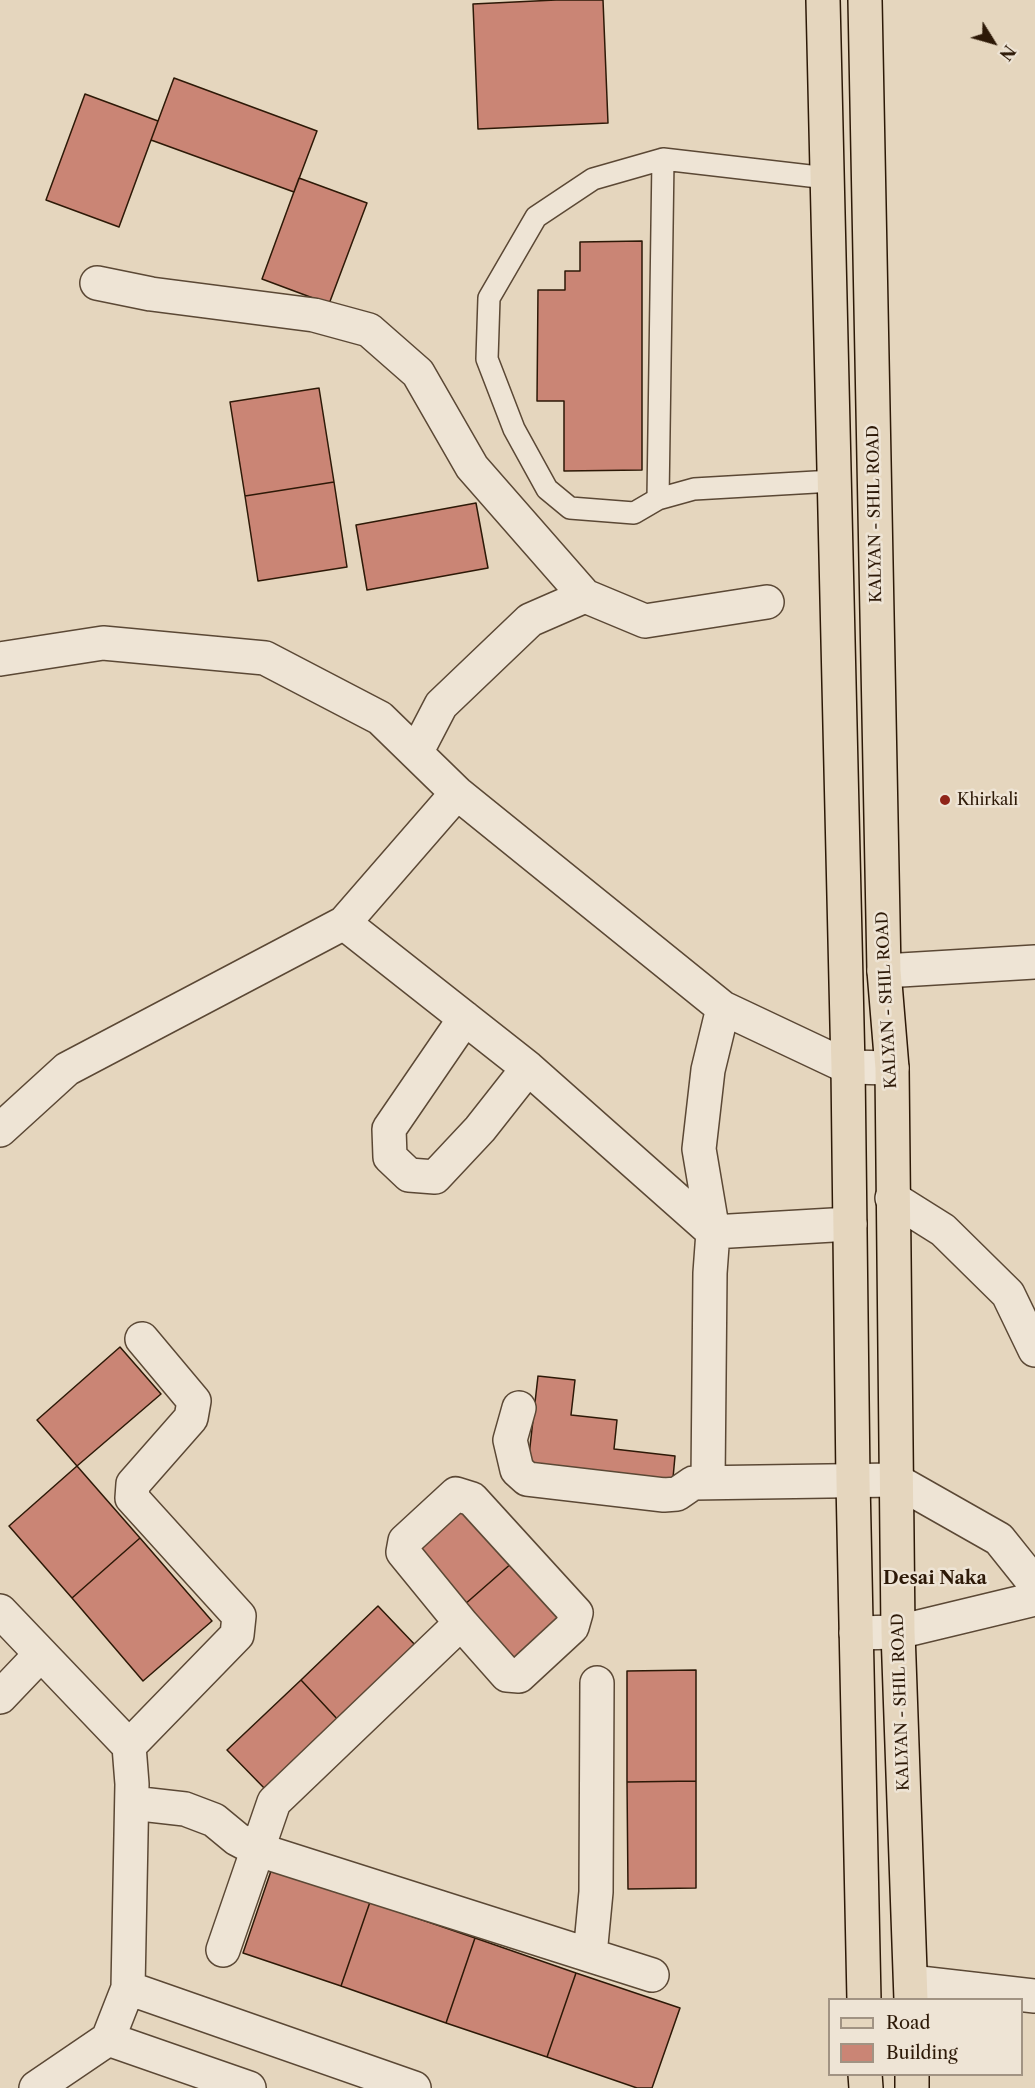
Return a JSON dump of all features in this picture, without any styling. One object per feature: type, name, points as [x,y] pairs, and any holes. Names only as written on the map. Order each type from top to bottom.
[{"type":"main road","points":[[823,0],[848,1066],[853,1480],[864,1998]]},
{"type":"main road","name":"KALYAN - SHIL ROAD","points":[[865,0],[884,970],[892,1068],[898,1632],[911,1990]]},
{"type":"street","points":[[97,283],[151,294],[314,315],[369,330],[418,374],[472,467],[585,596],[645,621],[767,602]]},
{"type":"street","points":[[416,753],[441,705],[530,620],[585,596]]},
{"type":"street","points":[[0,659],[103,643],[265,658],[380,718],[457,794],[723,1008],[848,1066],[892,1068]]},
{"type":"street","points":[[7,1112],[67,1069],[344,923],[457,794]]},
{"type":"street","points":[[344,923],[528,1068],[712,1233],[850,1224]]},
{"type":"street","points":[[884,970],[1035,962]]},
{"type":"street","points":[[708,1482],[712,1233],[699,1149],[708,1070],[723,1008]]},
{"type":"street","points":[[465,1018],[389,1129],[390,1157],[408,1175],[435,1177],[480,1129],[528,1068]]},
{"type":"street","points":[[892,1198],[943,1230],[1008,1294],[1035,1350]]},
{"type":"street","points":[[129,1746],[237,1635],[239,1616],[132,1498],[133,1484],[191,1418],[194,1401],[142,1339]]},
{"type":"street","points":[[519,1408],[510,1440],[517,1470],[527,1479],[664,1495],[677,1494],[693,1483],[708,1482],[895,1480],[999,1539],[1035,1584]]},
{"type":"street","points":[[456,1494],[472,1499],[576,1613],[572,1627],[519,1676],[507,1675],[461,1623],[403,1552],[405,1541],[456,1494]]},
{"type":"street","points":[[856,1633],[898,1632],[1035,1599]]},
{"type":"street","points":[[0,1611],[129,1746],[132,1803],[128,1988],[108,2039],[36,2088]]},
{"type":"street","points":[[223,1950],[274,1802],[461,1623]]},
{"type":"street","points":[[0,1697],[41,1654]]},
{"type":"street","points":[[590,1955],[596,1892],[597,1683]]},
{"type":"street","points":[[132,1803],[185,1809],[214,1820],[237,1839],[256,1849],[652,1975]]},
{"type":"street","points":[[128,1988],[414,2088]]},
{"type":"street","points":[[911,1990],[1035,1996]]},
{"type":"street","points":[[108,2039],[249,2088]]},
{"type":"lane","points":[[658,499],[663,159]]},
{"type":"lane","points":[[827,178],[663,159],[593,179],[536,217],[489,298],[487,359],[514,429],[547,489],[570,508],[634,513],[658,499],[694,489],[833,481]]},
{"type":"building","points":[[603,0],[608,123],[478,129],[473,4]]},
{"type":"building","points":[[174,78],[317,131],[294,192],[151,140]]},
{"type":"building","points":[[85,94],[158,121],[119,227],[46,200]]},
{"type":"building","points":[[299,178],[367,203],[329,304],[262,279]]},
{"type":"building","points":[[642,241],[642,470],[564,471],[564,401],[537,401],[538,290],[565,290],[565,271],[580,271],[580,242]]},
{"type":"building","points":[[319,388],[334,482],[245,496],[230,402]]},
{"type":"building","points":[[334,482],[347,567],[258,581],[245,496]]},
{"type":"building","points":[[476,503],[488,568],[367,590],[356,525]]},
{"type":"building","points":[[120,1347],[161,1394],[77,1466],[37,1420]]},
{"type":"building","points":[[538,1376],[575,1380],[571,1415],[617,1420],[614,1449],[675,1456],[672,1489],[527,1473]]},
{"type":"building","points":[[77,1466],[140,1538],[72,1598],[9,1526]]},
{"type":"building","points":[[461,1502],[513,1562],[464,1605],[412,1545]]},
{"type":"building","points":[[140,1538],[212,1621],[143,1681],[72,1598]]},
{"type":"building","points":[[513,1562],[565,1620],[516,1664],[464,1605]]},
{"type":"building","points":[[378,1606],[418,1648],[340,1722],[301,1680]]},
{"type":"building","points":[[696,1670],[696,1781],[627,1782],[627,1671]]},
{"type":"building","points":[[301,1680],[340,1722],[267,1791],[227,1750]]},
{"type":"building","points":[[696,1781],[696,1888],[628,1889],[627,1782]]},
{"type":"building","points":[[272,1868],[370,1902],[341,1986],[243,1953]]},
{"type":"building","points":[[370,1902],[475,1938],[446,2023],[341,1986]]},
{"type":"building","points":[[475,1938],[576,1973],[547,2057],[446,2023]]},
{"type":"building","points":[[576,1973],[680,2008],[652,2088],[637,2088],[547,2057]]},
{"type":"place","name":"Khirkali","points":[[945,800]]},
{"type":"district","name":"Desai Naka","points":[[935,1579]]}]
